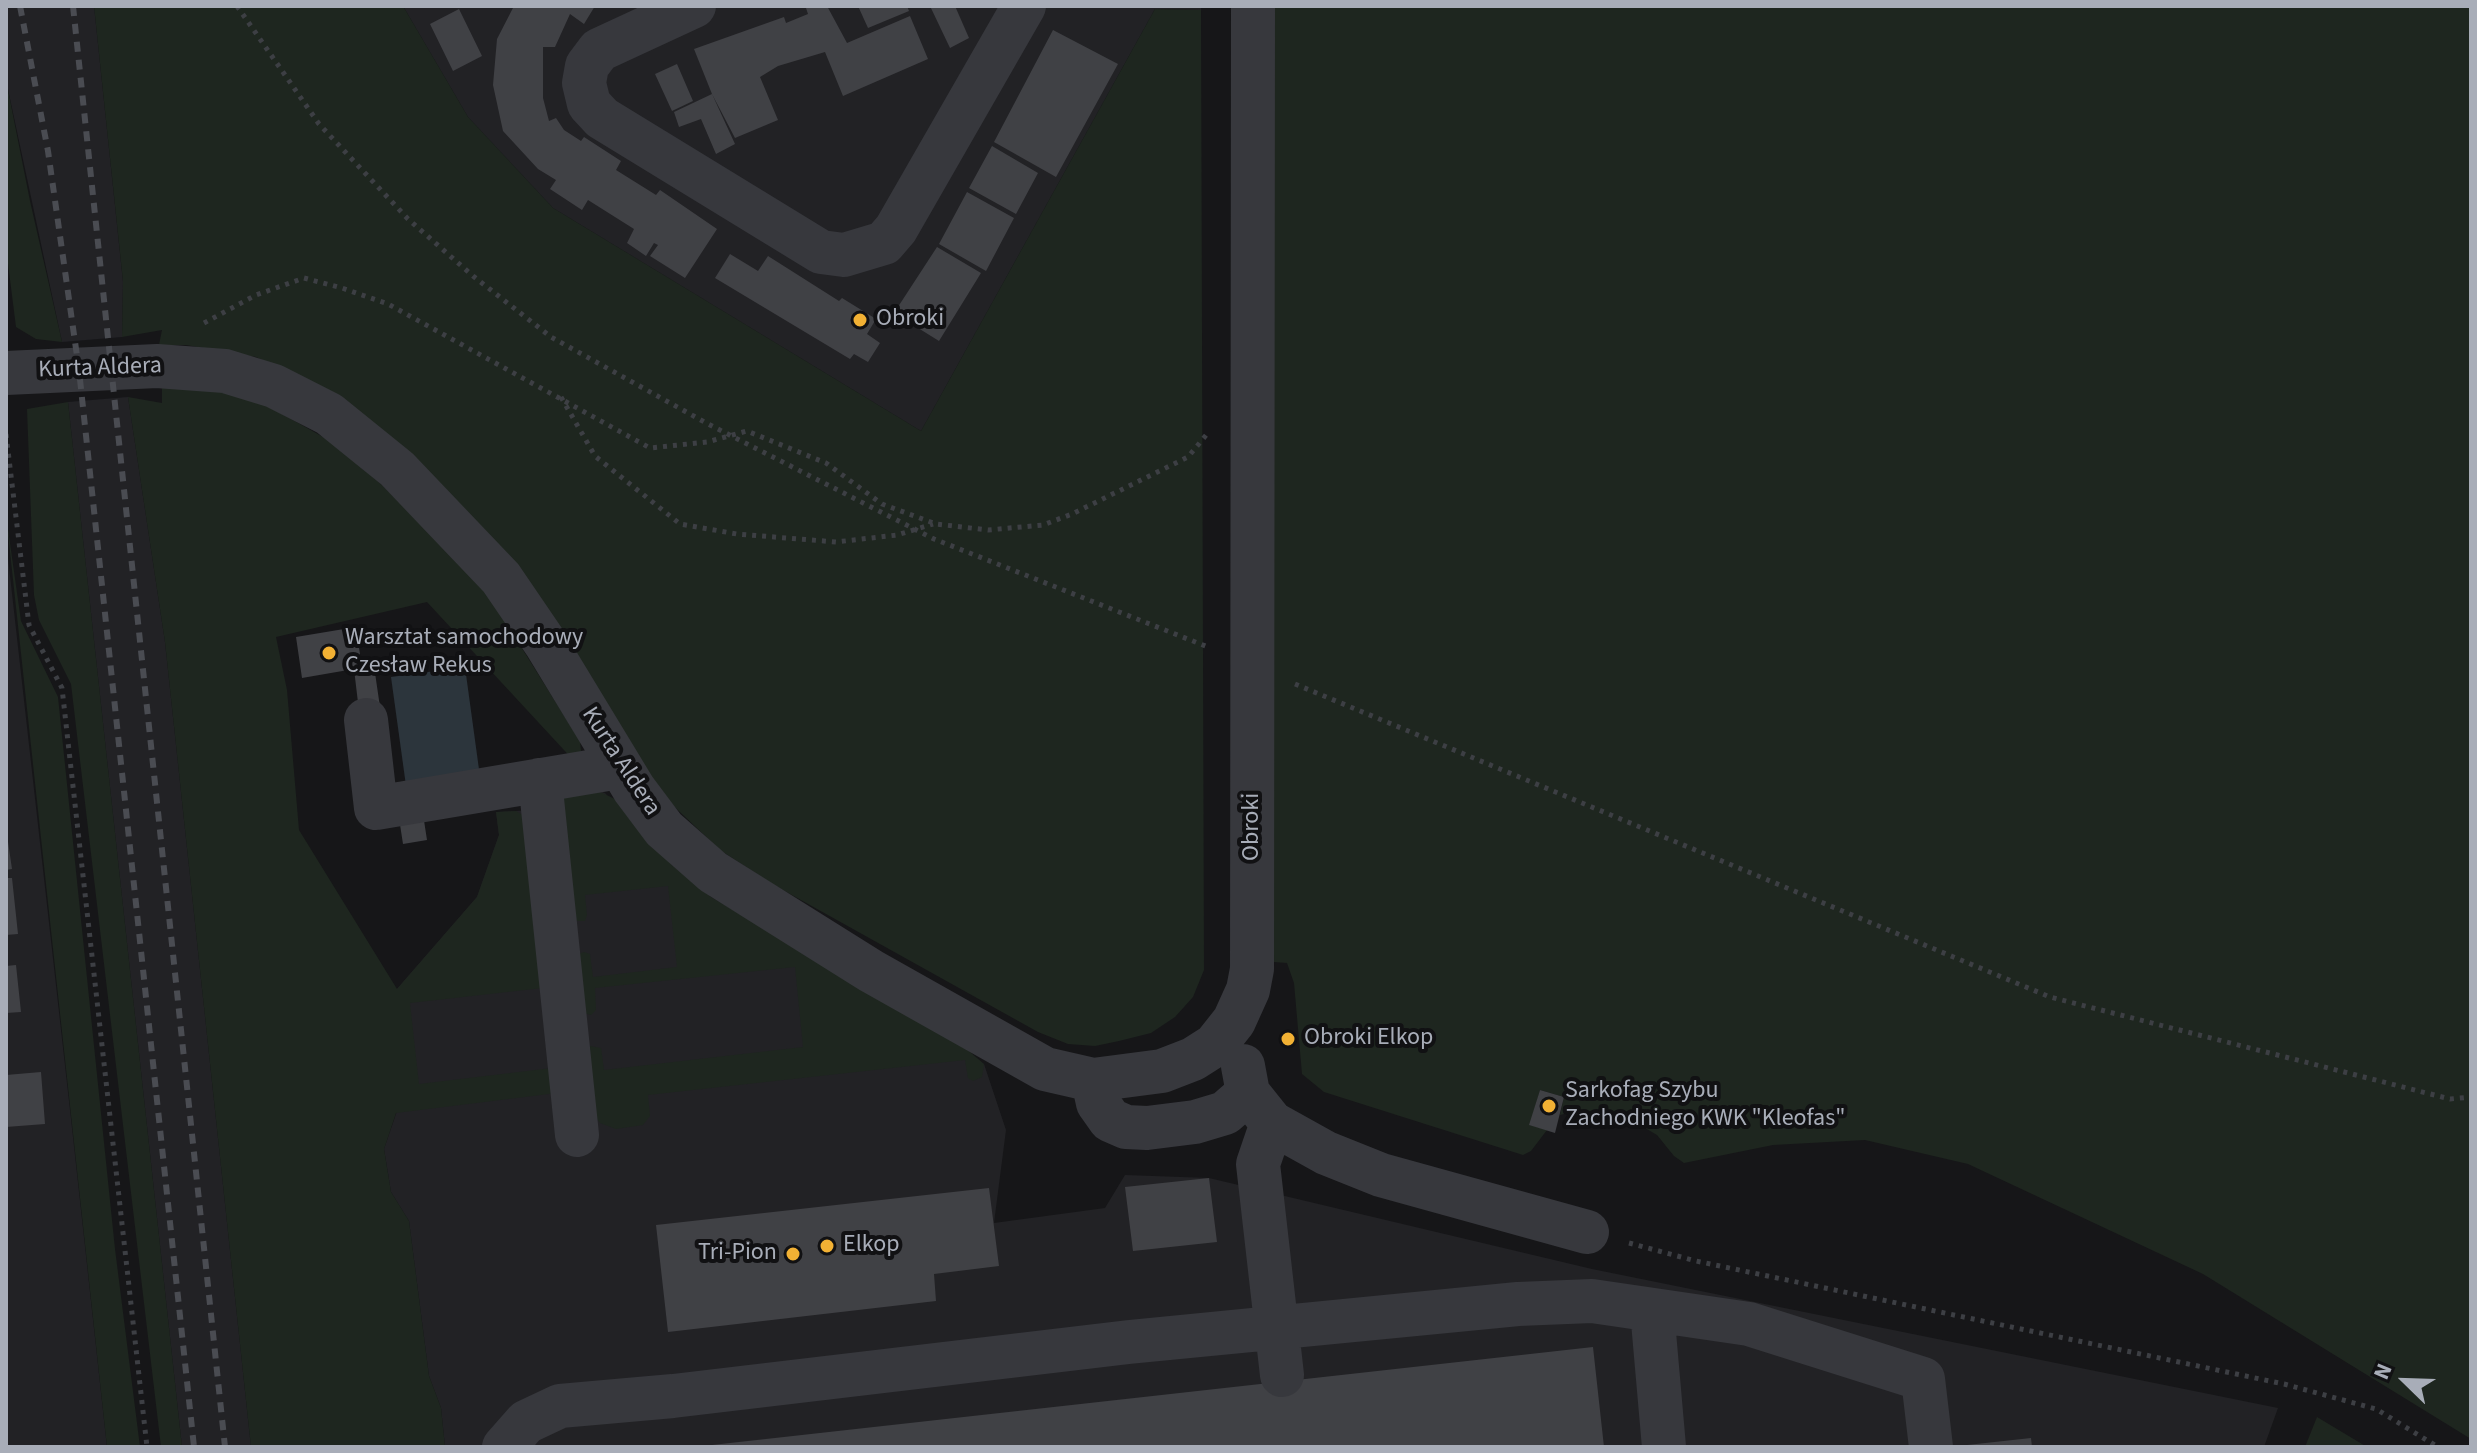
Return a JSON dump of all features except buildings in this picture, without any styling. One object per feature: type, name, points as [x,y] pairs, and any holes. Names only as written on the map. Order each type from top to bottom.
[{"type":"street","points":[[694,6],[599,50],[587,66],[584,83],[589,104],[602,118],[821,252],[844,255],[884,243],[896,229],[1024,6]]},
{"type":"street","name":"Obroki","points":[[1234,1021],[1248,990],[1252,969],[1253,6]]},
{"type":"street","name":"Kurta Aldera","points":[[6,373],[157,366],[225,371],[274,386],[329,414],[397,469],[501,578],[546,644],[619,767],[664,829],[743,894],[1035,1064],[1058,1074],[1093,1080],[1139,1076],[1193,1059],[1215,1045],[1234,1021]]},
{"type":"street","points":[[366,720],[376,808],[619,767]]},
{"type":"street","points":[[540,780],[577,1135]]},
{"type":"street","points":[[1234,1021],[1260,1108],[1258,1164],[1282,1375]]},
{"type":"street","points":[[1093,1080],[1098,1103],[1110,1120],[1126,1127],[1195,1122],[1225,1113],[1260,1108],[1294,1138],[1381,1175],[1587,1232]]},
{"type":"street","points":[[504,1447],[526,1422],[560,1406],[673,1396],[1129,1342],[1518,1304],[1592,1301],[1749,1324],[1923,1379],[1931,1447]]},
{"type":"street","points":[[1652,1310],[1664,1447]]},
{"type":"path","points":[[237,6],[319,124],[408,219],[473,276],[551,337],[730,436],[913,528],[2050,997],[2450,1099],[2471,1097]]},
{"type":"path","points":[[196,327],[256,295],[304,278],[388,304],[650,448],[747,431],[826,463],[882,504],[936,524],[988,530],[1043,525],[1188,457],[1217,423]]},
{"type":"path","points":[[560,396],[595,456],[680,524],[737,534],[836,542],[897,535],[936,524]]},
{"type":"path","points":[[6,434],[29,625],[62,688],[147,1447]]},
{"type":"path","points":[[1587,1232],[1696,1261],[2284,1384],[2376,1409],[2438,1447]]},
{"type":"shaded area","points":[[6,6],[94,6],[123,282],[122,337],[62,342],[6,80]]},
{"type":"shaded area","points":[[94,6],[403,6],[468,117],[553,208],[921,431],[1155,9],[1201,10],[1204,970],[1193,997],[1175,1017],[1151,1033],[1095,1046],[1068,1044],[1038,1032],[774,885],[720,850],[662,795],[320,388],[256,357],[186,345],[159,345],[162,330],[122,337],[123,281]]},
{"type":"shaded area","name":"Obroki","points":[[403,6],[1201,6],[1201,10],[1155,9],[921,431],[553,208],[468,117]]},
{"type":"shaded area","points":[[1273,6],[2471,6],[2471,1439],[2203,1274],[1968,1164],[1865,1140],[1773,1145],[1684,1163],[1657,1135],[1640,1125],[1620,1116],[1580,1110],[1560,1115],[1564,1097],[1540,1090],[1530,1125],[1547,1130],[1531,1151],[1523,1155],[1324,1092],[1302,1074],[1294,983],[1287,963],[1274,962],[1269,654]]},
{"type":"shaded area","points":[[6,80],[62,342],[36,339],[16,327],[6,248]]},
{"type":"shaded area","points":[[162,387],[216,390],[266,405],[332,442],[383,486],[486,591],[580,741],[581,751],[576,763],[427,602],[276,637],[287,690],[299,830],[397,989],[477,897],[499,835],[496,812],[516,811],[524,816],[543,988],[410,1003],[419,1084],[552,1068],[557,1093],[396,1113],[384,1149],[391,1192],[409,1221],[429,1376],[441,1408],[445,1447],[251,1447],[165,642],[128,397],[162,403]]},
{"type":"shaded area","points":[[128,397],[165,642],[251,1447],[182,1447],[68,402]]},
{"type":"shaded area","points":[[68,402],[182,1447],[161,1447],[71,684],[39,620],[34,595],[27,409]]},
{"type":"shaded area","points":[[6,515],[21,621],[58,697],[115,1249],[140,1447],[107,1447]]},
{"type":"shaded area","points":[[6,540],[71,1119],[107,1447],[6,1447]]},
{"type":"shaded area","points":[[465,667],[481,784],[407,793],[391,677]]},
{"type":"shaded area","points":[[590,787],[605,793],[684,880],[746,927],[984,1064],[1006,1130],[994,1223],[1105,1208],[1125,1175],[1209,1178],[1592,1269],[2278,1408],[2264,1447],[445,1447],[441,1408],[429,1376],[409,1221],[391,1192],[384,1149],[407,1082],[397,989],[477,897],[499,835],[496,812],[554,809]]},
{"type":"shaded area","points":[[590,787],[617,800],[671,864],[711,897],[963,1046],[984,1064],[982,1077],[973,1081],[968,1078],[965,1060],[648,1095],[650,1116],[643,1125],[616,1129],[600,1123],[592,1113],[590,1046],[601,1048],[604,1070],[803,1047],[795,967],[595,988],[596,1010],[591,1015],[584,1013],[575,955],[590,954],[593,977],[677,967],[668,886],[585,895],[585,921],[575,921],[558,801],[569,793]]},
{"type":"shaded area","points":[[2317,1417],[2367,1447],[2305,1447]]},
{"type":"railway","points":[[20,6],[48,151],[79,370],[194,1447]]},
{"type":"railway","points":[[73,6],[225,1447]]},
{"type":"place","name":"Obroki","points":[[860,320]]},
{"type":"place","name":"Warsztat samochodowy Czesław Rekus","points":[[329,653]]},
{"type":"place","name":"Obroki Elkop","points":[[1288,1039]]},
{"type":"place","name":"Sarkofag Szybu Zachodniego KWK \"Kleofas\"","points":[[1549,1106]]},
{"type":"place","name":"Elkop","points":[[827,1246]]},
{"type":"place","name":"Tri-Pion","points":[[793,1254]]}]
